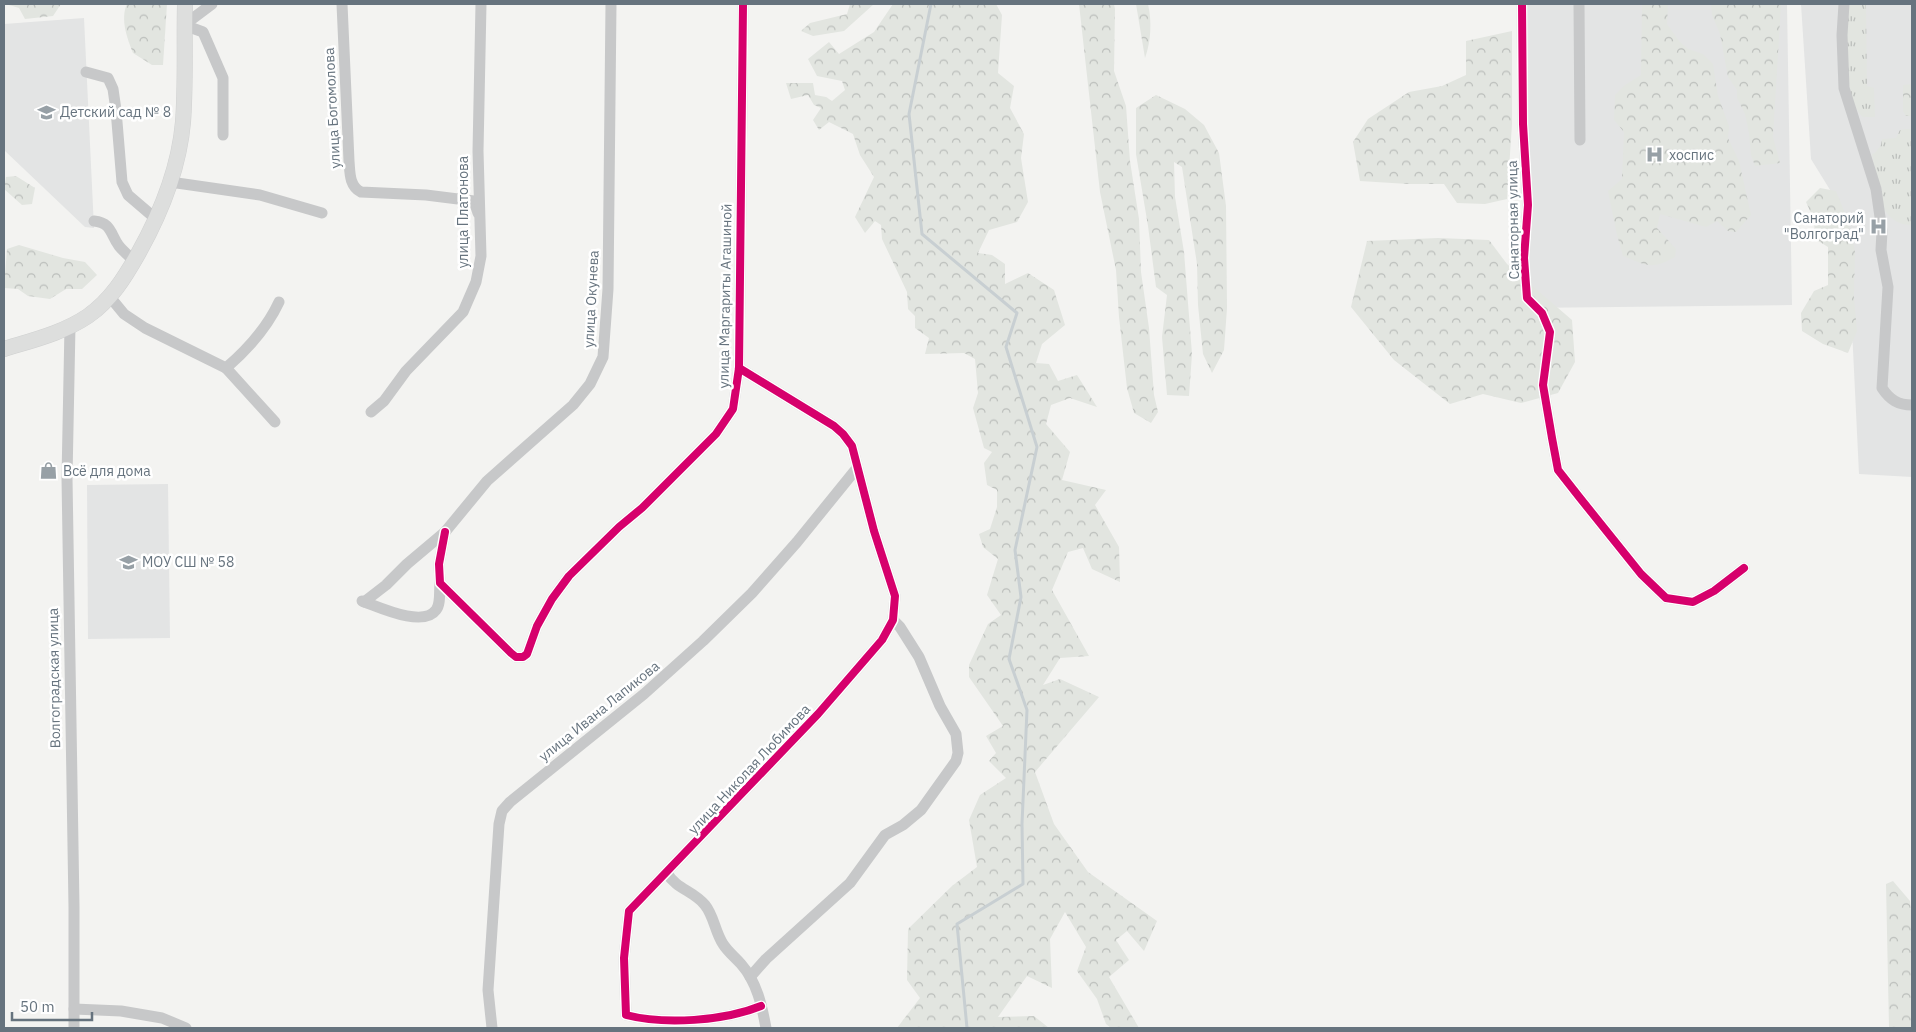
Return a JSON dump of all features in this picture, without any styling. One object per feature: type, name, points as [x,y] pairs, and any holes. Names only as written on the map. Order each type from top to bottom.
[{"type":"main road","points":[[4,349],[70,326],[90,315],[110,297],[134,261],[156,219],[170,182],[183,122],[185,4]]},
{"type":"street","points":[[184,25],[212,4]]},
{"type":"street","name":"улица Богомолова","points":[[342,4],[352,181],[356,189],[361,192],[426,195],[468,201]]},
{"type":"street","name":"улица Платонова","points":[[371,412],[384,401],[406,371],[463,312],[476,282],[481,256],[479,167],[481,4]]},
{"type":"street","name":"улица Окунева","points":[[440,584],[437,610],[431,616],[423,619],[399,614],[363,602],[386,585],[407,564],[445,532],[488,481],[573,405],[597,373],[603,357],[608,289],[611,4]]},
{"type":"street","name":"улица Маргариты Агашиной","points":[[440,584],[511,653],[516,657],[522,657],[527,654],[537,626],[552,599],[569,576],[619,527],[642,508],[716,434],[733,409],[738,368],[743,4]]},
{"type":"street","name":"Санаторная улица","points":[[1522,4],[1523,124],[1528,205],[1524,258],[1527,298],[1542,313],[1550,332],[1543,384],[1558,470],[1641,574],[1666,598],[1693,602],[1714,591],[1744,568]]},
{"type":"street","points":[[1579,4],[1580,140]]},
{"type":"street","points":[[1844,4],[1842,35],[1844,88],[1876,189],[1882,231],[1881,250],[1888,287],[1882,388],[1888,396],[1901,405],[1912,405]]},
{"type":"street","points":[[184,25],[203,32],[223,78],[223,135]]},
{"type":"street","points":[[86,72],[108,78],[113,89],[116,110],[122,182],[128,195],[156,219]]},
{"type":"street","points":[[468,201],[476,198],[479,167]]},
{"type":"street","points":[[170,182],[260,195],[322,213]]},
{"type":"street","points":[[468,201],[474,201],[480,221]]},
{"type":"street","points":[[94,221],[111,229],[118,245],[134,261]]},
{"type":"street","points":[[110,297],[124,314],[146,328],[226,368],[275,422]]},
{"type":"street","points":[[226,368],[243,354],[263,330],[279,302]]},
{"type":"street","name":"Волгоградская улица","points":[[70,326],[66,478],[74,898],[74,1028]]},
{"type":"street","points":[[738,368],[838,430],[852,446],[895,596],[892,620],[900,627],[919,657],[940,706],[956,734],[958,753],[956,761],[921,810],[903,825],[885,835],[850,883],[766,959],[750,977]]},
{"type":"street","name":"улица Ивана Лапикова","points":[[492,1028],[488,990],[499,824],[502,811],[510,802],[650,689],[703,641],[765,578],[857,468]]},
{"type":"street","points":[[440,584],[439,564],[445,532]]},
{"type":"street","name":"улица Николая Любимова","points":[[654,1020],[626,1015],[624,958],[630,911],[818,714],[882,640],[892,620]]},
{"type":"street","points":[[667,873],[671,880],[679,887],[696,896],[710,912],[722,943],[742,964],[750,977],[760,998],[766,1028]]},
{"type":"street","points":[[638,1028],[654,1020],[715,1019],[762,1006]]},
{"type":"street","points":[[74,1008],[162,1018],[186,1028]]},
{"type":"street","points":[[482,1028],[490,1014]]},
{"type":"shaded area","name":"хоспис","points":[[1518,4],[1787,4],[1792,305],[1524,308]]},
{"type":"shaded area","name":"Санаторий \"Волгоград\"","points":[[1801,4],[1912,4],[1912,477],[1859,474],[1848,246],[1840,206],[1811,159]]},
{"type":"shaded area","name":"Детский сад № 8","points":[[84,18],[94,228],[85,227],[4,150],[4,24]]},
{"type":"shaded area","name":"МОУ СШ № 58","points":[[168,484],[170,638],[88,639],[87,485]]},
{"type":"green space","points":[[6,4],[61,4],[53,16],[25,19],[19,8]]},
{"type":"green space","points":[[127,4],[167,4],[163,65],[152,65],[133,53],[124,22]]},
{"type":"green space","points":[[850,4],[874,4],[844,31],[813,36],[801,31],[810,23],[847,14]]},
{"type":"green space","points":[[893,4],[996,4],[1002,15],[998,73],[1014,86],[1010,108],[1024,134],[1021,158],[1028,202],[1017,222],[989,230],[978,253],[992,255],[1005,264],[1005,284],[1028,273],[1054,290],[1065,325],[1042,344],[1036,363],[1049,364],[1058,381],[1077,375],[1097,407],[1070,398],[1051,405],[1046,424],[1070,452],[1062,480],[1106,490],[1095,505],[1119,547],[1120,582],[1092,569],[1083,548],[1068,552],[1052,590],[1089,656],[1060,658],[1043,685],[1060,679],[1099,697],[1035,772],[1054,824],[1088,872],[1157,921],[1144,951],[1127,931],[1116,940],[1129,960],[1109,977],[1139,1028],[1111,1028],[1106,1024],[1097,999],[1077,971],[1086,947],[1065,912],[1050,939],[1052,988],[1027,976],[998,1017],[1034,1016],[1049,1028],[897,1028],[920,998],[907,980],[908,929],[952,886],[977,867],[969,820],[980,795],[1006,778],[989,761],[996,753],[986,736],[1003,726],[969,677],[969,665],[988,624],[1001,615],[987,595],[998,559],[983,547],[979,534],[990,529],[997,507],[997,490],[987,485],[984,463],[992,452],[984,448],[973,408],[978,393],[975,359],[964,353],[925,354],[929,338],[915,328],[915,316],[908,309],[907,292],[882,239],[881,225],[875,221],[865,233],[855,217],[874,177],[860,155],[853,134],[829,122],[819,130],[813,120],[821,108],[814,105],[808,95],[791,99],[786,83],[813,83],[815,95],[826,97],[832,101],[845,90],[842,81],[817,76],[808,59],[829,42],[839,54],[874,32]]},
{"type":"green space","points":[[1079,4],[1114,4],[1115,9],[1114,71],[1126,106],[1130,161],[1139,219],[1141,272],[1149,328],[1154,395],[1158,412],[1151,423],[1134,413],[1127,388],[1116,270],[1100,192]]},
{"type":"green space","points":[[1136,4],[1148,4],[1150,38],[1145,58]]},
{"type":"green space","points":[[1642,4],[1668,4],[1667,24],[1679,41],[1688,49],[1703,54],[1713,64],[1718,96],[1729,126],[1728,138],[1739,161],[1751,215],[1736,232],[1728,231],[1717,221],[1706,227],[1660,214],[1657,228],[1676,249],[1675,257],[1655,265],[1644,264],[1623,256],[1608,191],[1622,179],[1624,132],[1614,120],[1615,95],[1625,85],[1641,75]]},
{"type":"green space","points":[[1711,4],[1781,4],[1773,137],[1780,163],[1755,166],[1751,155],[1745,114],[1737,98],[1737,90],[1728,77],[1720,34],[1712,15]]},
{"type":"green space","points":[[1847,4],[1866,4],[1867,86],[1874,88],[1875,117],[1863,117],[1856,108],[1852,96],[1847,64]]},
{"type":"green space","points":[[1512,31],[1512,124],[1507,199],[1485,204],[1457,203],[1444,184],[1360,181],[1353,142],[1368,119],[1409,92],[1442,86],[1466,75],[1466,41]]},
{"type":"green space","points":[[1912,84],[1912,116],[1906,116],[1903,111],[1903,85]]},
{"type":"green space","points":[[1156,95],[1185,109],[1204,125],[1219,153],[1226,206],[1227,308],[1224,350],[1212,373],[1203,354],[1198,305],[1197,264],[1182,167],[1174,162],[1175,197],[1184,252],[1192,354],[1189,396],[1167,395],[1162,337],[1167,295],[1156,287],[1136,154],[1136,108]]},
{"type":"green space","points":[[1912,129],[1912,225],[1900,223],[1891,218],[1885,210],[1877,188],[1872,154],[1881,145],[1882,139],[1896,138],[1900,130]]},
{"type":"green space","points":[[16,176],[35,188],[32,204],[22,205],[4,189],[6,177]]},
{"type":"green space","points":[[1820,188],[1836,191],[1847,218],[1855,251],[1854,297],[1857,331],[1848,353],[1823,344],[1802,331],[1801,313],[1814,291],[1828,285],[1828,247],[1815,239],[1814,220],[1806,202]]},
{"type":"green space","points":[[1438,238],[1489,240],[1507,264],[1572,320],[1575,362],[1558,393],[1521,403],[1483,394],[1450,404],[1394,360],[1351,307],[1367,241]]},
{"type":"green space","points":[[19,245],[63,258],[85,262],[97,275],[82,289],[66,289],[50,299],[28,296],[18,289],[4,288],[7,249]]},
{"type":"green space","points":[[1893,881],[1910,901],[1912,920],[1912,1028],[1889,1027],[1886,884]]},
{"type":"waterway","points":[[931,4],[909,114],[922,234],[1017,313],[1006,347],[1037,447],[1015,550],[1021,597],[1009,659],[1027,710],[1022,824],[1023,884],[957,924],[967,1028]]},
{"type":"cycle path","points":[[445,532],[439,564],[440,583],[511,653],[516,657],[523,657],[527,654],[537,626],[552,599],[569,576],[619,527],[642,508],[716,434],[733,409],[739,368],[743,4]]},
{"type":"cycle path","points":[[1522,4],[1523,124],[1528,205],[1524,258],[1527,298],[1542,313],[1550,332],[1543,385],[1558,470],[1641,574],[1666,598],[1693,602],[1714,591],[1744,568]]},
{"type":"cycle path","points":[[739,368],[834,426],[852,446],[874,531],[895,596],[893,620],[882,640],[818,714],[629,911],[624,958],[626,1015],[658,1020],[694,1020],[730,1015],[761,1006]]},
{"type":"place","name":"Детский сад № 8","points":[[46,112]]},
{"type":"place","name":"хоспис","points":[[1655,155]]},
{"type":"place","name":"Санаторий \"Волгоград\"","points":[[1878,226]]},
{"type":"place","name":"Всё для дома","points":[[49,471]]},
{"type":"place","name":"МОУ СШ № 58","points":[[128,562]]}]
